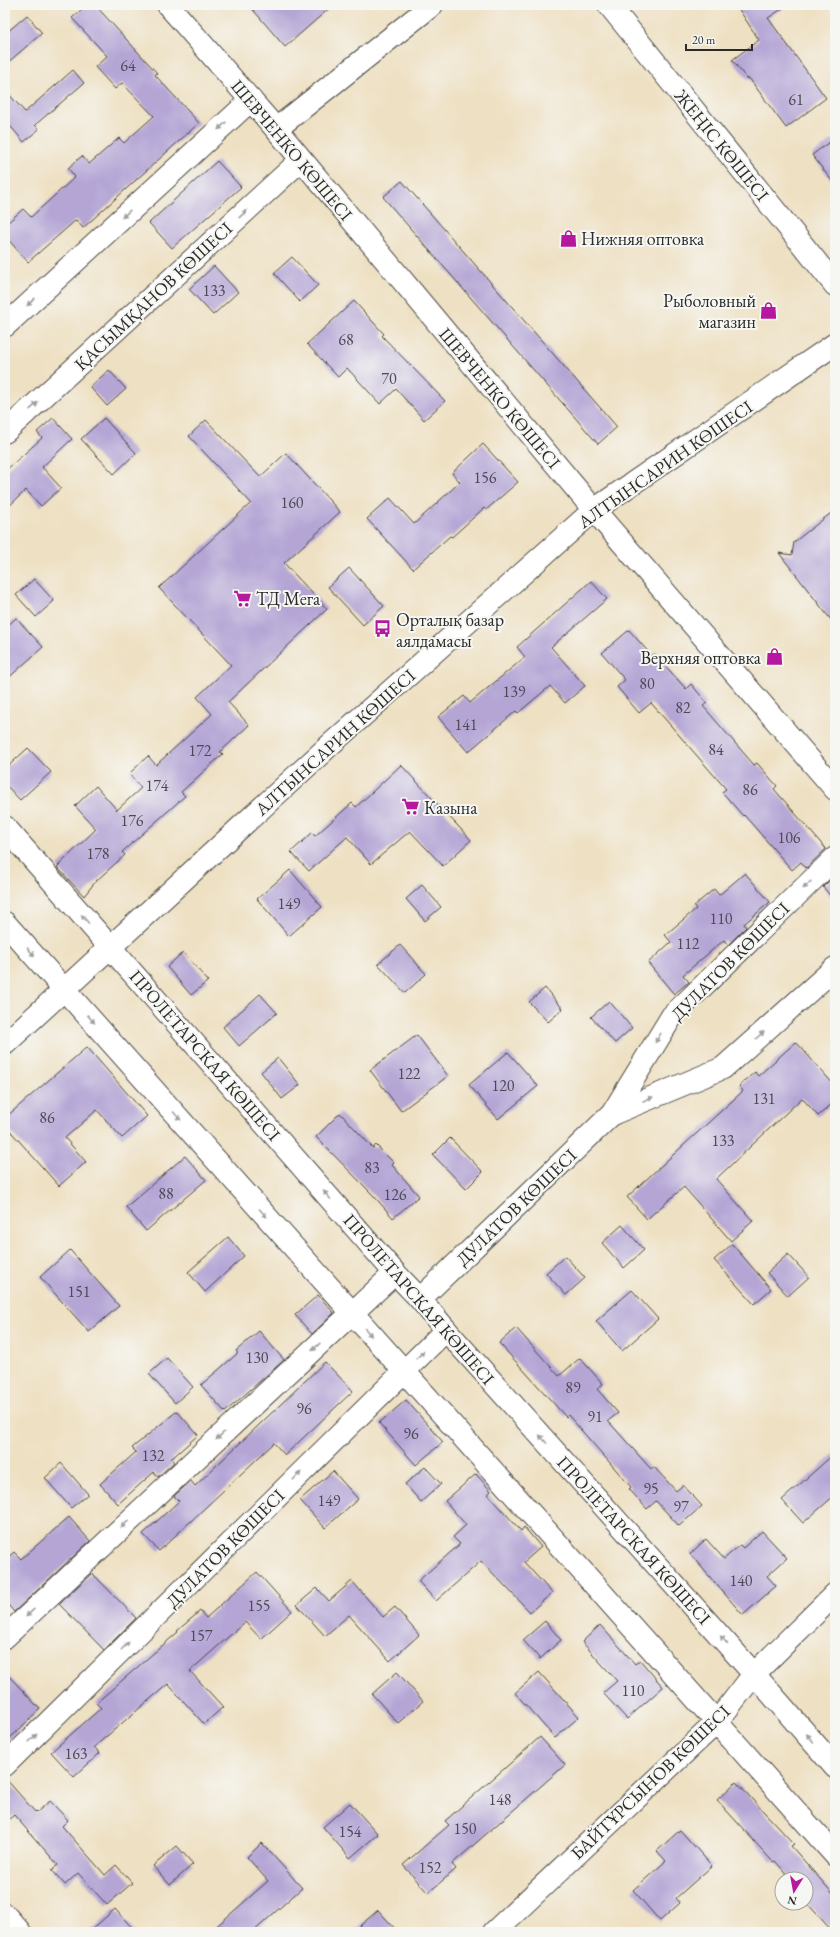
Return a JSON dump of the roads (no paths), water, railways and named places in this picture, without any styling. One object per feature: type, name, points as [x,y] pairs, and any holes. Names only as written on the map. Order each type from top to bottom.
[{"type":"street","name":"ШЕВЧЕНКО КӨШЕСІ","points":[[168,5],[276,129],[594,510],[835,789]]},
{"type":"street","points":[[276,129],[432,5]]},
{"type":"street","name":"ЖЕҢІС КӨШЕСІ","points":[[609,5],[835,285]]},
{"type":"street","points":[[5,326],[251,100]]},
{"type":"street","name":"ҚАСЫМҚАНОВ КӨШЕСІ","points":[[5,432],[302,160]]},
{"type":"street","name":"АЛТЫНСАРИН КӨШЕСІ","points":[[5,1044],[331,744],[594,510],[835,344]]},
{"type":"street","name":"ПРОЛЕТАРСКАЯ КӨШЕСІ","points":[[5,827],[395,1273],[420,1299],[835,1767]]},
{"type":"street","name":"ДУЛАТОВ КӨШЕСІ","points":[[420,1299],[612,1114],[672,1016],[835,858]]},
{"type":"street","points":[[5,923],[403,1372],[835,1855]]},
{"type":"street","name":"ДУЛАТОВ КӨШЕСІ","points":[[612,1114],[723,1068],[835,968]]},
{"type":"street","points":[[5,1636],[395,1273]]},
{"type":"street","name":"ДУЛАТОВ КӨШЕСІ","points":[[5,1765],[446,1330]]},
{"type":"street","name":"БАЙТҰРСЫНОВ КӨШЕСІ","points":[[494,1932],[717,1722],[754,1674],[835,1594]]},
{"type":"street","points":[[5,1915],[20,1932]]},
{"type":"place","name":"Нижняя оптовка","points":[[568,238]]},
{"type":"place","name":"Рыболовный магазин","points":[[769,310]]},
{"type":"place","name":"ТД Мега","points":[[243,598]]},
{"type":"place","name":"Орталық базар аялдамасы","points":[[383,629]]},
{"type":"place","name":"Верхняя оптовка","points":[[774,657]]},
{"type":"place","name":"Казына","points":[[411,807]]}]
